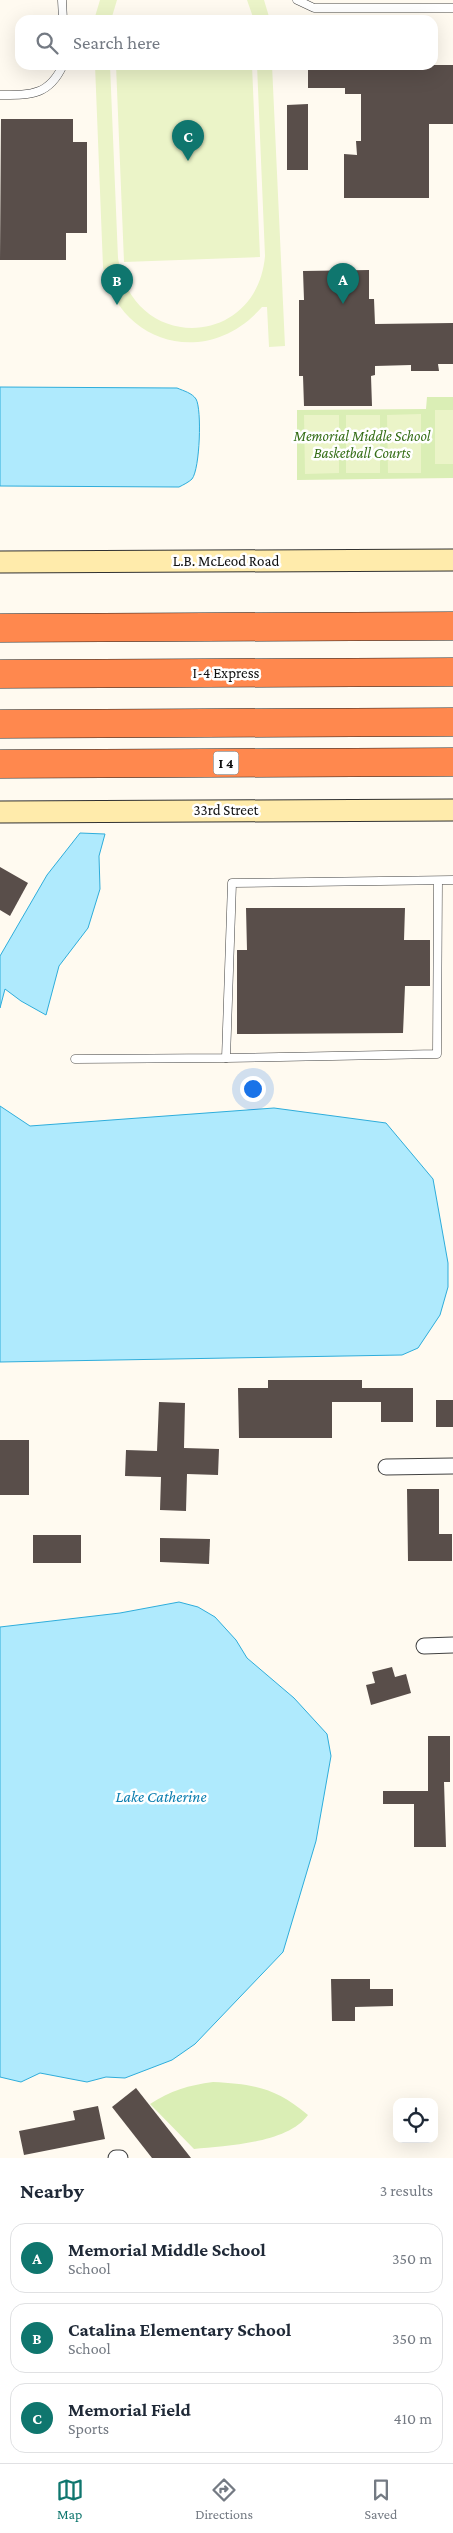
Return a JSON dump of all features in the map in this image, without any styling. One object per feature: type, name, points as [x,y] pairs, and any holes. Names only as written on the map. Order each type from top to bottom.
[{"type":"highway","points":[[0,628],[453,626]]},
{"type":"highway","name":"I-4 Express","points":[[0,674],[453,672]]},
{"type":"highway","points":[[0,724],[453,722]]},
{"type":"highway","name":"I 4","points":[[0,764],[453,762]]},
{"type":"street","name":"L.B. McLeod Road","points":[[0,562],[453,560]]},
{"type":"street","name":"33rd Street","points":[[0,812],[453,810]]},
{"type":"street","points":[[386,1467],[453,1466]]},
{"type":"street","points":[[424,1646],[453,1645]]},
{"type":"lane","points":[[62,0],[63,15]]},
{"type":"lane","points":[[297,0],[304,6],[314,8],[453,8]]},
{"type":"lane","points":[[0,95],[25,95],[40,92],[50,85],[61,70]]},
{"type":"lane","points":[[75,1059],[437,1054],[438,880]]},
{"type":"lane","points":[[226,1058],[232,883],[453,880]]},
{"type":"green space","points":[[100,0],[117,0],[112,15],[96,15]]},
{"type":"green space","points":[[247,0],[264,0],[268,15],[252,15]]},
{"type":"green space","points":[[95,70],[110,70],[118,258],[128,289],[146,311],[169,324],[194,328],[219,323],[241,309],[257,287],[265,256],[257,70],[272,70],[285,346],[269,347],[267,307],[262,307],[241,326],[217,338],[193,342],[169,340],[147,331],[128,316],[113,294],[103,267]]},
{"type":"green space","points":[[116,70],[252,70],[260,257],[124,262]]},
{"type":"green space","name":"Memorial Middle School Basketball Courts","points":[[427,397],[453,397],[453,478],[297,480],[297,410],[426,409]]},
{"type":"green space","points":[[435,410],[453,410],[453,464],[435,464]]},
{"type":"green space","points":[[421,414],[421,473],[388,473],[387,415]]},
{"type":"green space","points":[[304,415],[339,415],[339,473],[305,474]]},
{"type":"green space","points":[[346,415],[380,415],[380,473],[346,473]]},
{"type":"green space","points":[[213,2082],[241,2084],[264,2089],[275,2093],[308,2115],[299,2124],[286,2132],[272,2137],[239,2144],[194,2149],[150,2104],[180,2089]]},
{"type":"water","points":[[0,387],[177,388],[188,392],[196,399],[199,414],[198,452],[195,473],[192,479],[179,487],[0,486]]},
{"type":"water","points":[[80,833],[105,834],[99,856],[100,889],[88,928],[59,966],[46,1015],[21,1001],[5,989],[0,1008],[0,956],[47,875]]},
{"type":"water","points":[[0,1106],[30,1126],[274,1108],[386,1123],[433,1179],[448,1263],[448,1287],[440,1315],[418,1348],[402,1355],[0,1362]]},
{"type":"water","name":"Lake Catherine","points":[[179,1602],[198,1607],[215,1617],[236,1640],[247,1658],[294,1698],[327,1734],[331,1756],[316,1841],[283,1952],[195,2044],[172,2060],[125,2078],[106,2077],[87,2082],[40,2073],[21,2082],[0,2077],[0,1627],[120,1613]]},
{"type":"building","points":[[438,65],[453,65],[453,124],[429,124],[429,198],[344,198],[344,154],[357,155],[356,141],[361,141],[361,94],[345,94],[345,88],[308,88],[308,70],[438,70]]},
{"type":"building","points":[[308,104],[308,170],[287,170],[287,105]]},
{"type":"building","points":[[1,119],[73,119],[73,142],[87,142],[87,233],[66,233],[66,260],[0,260]]},
{"type":"building","points":[[369,270],[369,299],[374,299],[375,324],[453,323],[453,364],[438,364],[439,371],[411,371],[411,365],[375,366],[375,375],[371,376],[372,406],[304,406],[303,376],[299,376],[299,300],[304,300],[303,271]]},
{"type":"building","points":[[0,867],[28,883],[10,916],[0,910]]},
{"type":"building","points":[[246,908],[405,908],[404,940],[430,940],[430,986],[405,986],[403,1033],[237,1034],[237,950],[247,950]]},
{"type":"building","points":[[268,1380],[362,1380],[362,1388],[413,1388],[413,1422],[381,1422],[381,1402],[332,1402],[332,1438],[239,1438],[238,1388],[268,1388]]},
{"type":"building","points":[[436,1400],[453,1400],[453,1427],[436,1427]]},
{"type":"building","points":[[159,1402],[185,1403],[184,1448],[219,1449],[218,1475],[187,1474],[186,1511],[160,1510],[161,1477],[125,1476],[126,1450],[157,1451]]},
{"type":"building","points":[[0,1440],[29,1440],[29,1495],[0,1495]]},
{"type":"building","points":[[407,1489],[439,1489],[439,1534],[452,1534],[452,1561],[408,1561]]},
{"type":"building","points":[[33,1535],[81,1535],[81,1563],[33,1563]]},
{"type":"building","points":[[160,1538],[210,1539],[209,1564],[160,1562]]},
{"type":"building","points":[[392,1667],[395,1677],[406,1674],[411,1693],[371,1705],[366,1685],[375,1683],[372,1672]]},
{"type":"building","points":[[428,1736],[450,1736],[450,1782],[444,1782],[446,1847],[414,1847],[414,1804],[383,1804],[383,1791],[428,1791]]},
{"type":"building","points":[[331,1979],[370,1979],[370,1989],[393,1989],[393,2006],[355,2007],[355,2021],[332,2021]]},
{"type":"building","points":[[136,2088],[191,2158],[152,2158],[112,2107]]},
{"type":"building","points":[[98,2106],[105,2139],[24,2155],[19,2131],[75,2120],[73,2111]]},
{"type":"place","name":"Memorial Field","points":[[188,161]]},
{"type":"place","name":"Memorial Middle School","points":[[343,304]]},
{"type":"place","name":"Catalina Elementary School","points":[[117,305]]}]
